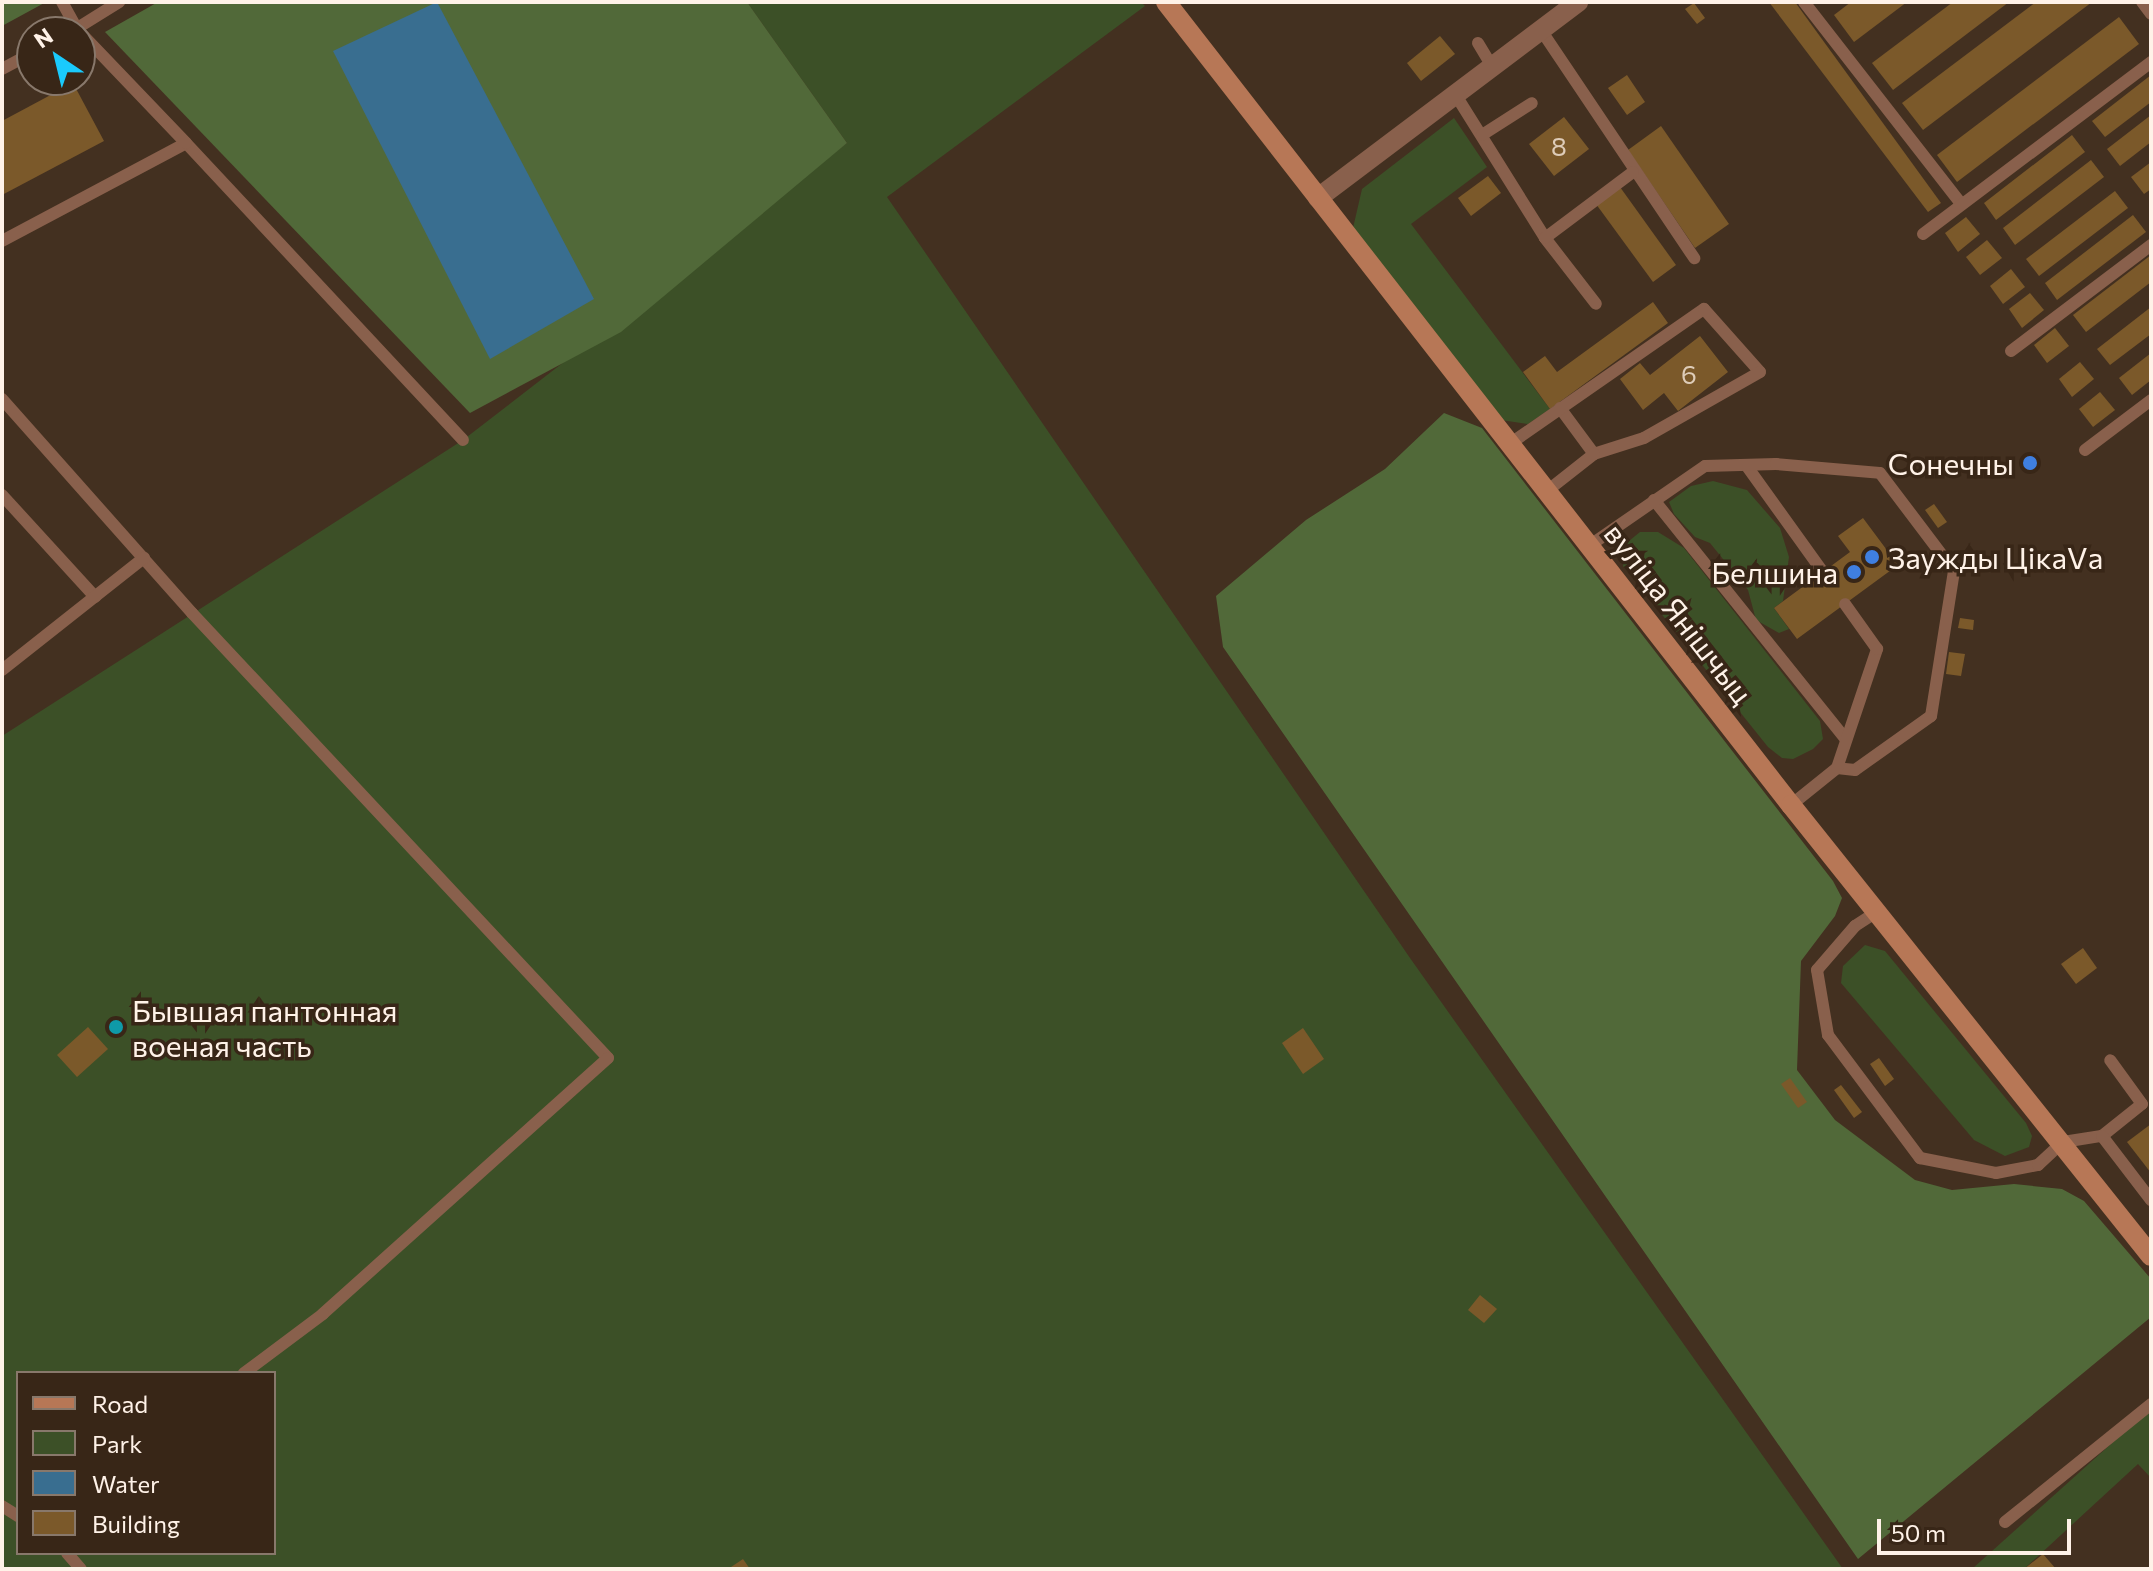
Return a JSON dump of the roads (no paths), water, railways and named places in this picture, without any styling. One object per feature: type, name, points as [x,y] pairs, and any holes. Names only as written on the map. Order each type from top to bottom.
[{"type":"street","name":"вуліца Янішчыц","points":[[1166,2],[1791,805],[2151,1256]]},
{"type":"street","points":[[1318,198],[1457,97],[1578,2]]},
{"type":"lane","points":[[96,16],[119,2]]},
{"type":"lane","points":[[1804,2],[1961,204]]},
{"type":"lane","points":[[2142,2],[2151,14]]},
{"type":"lane","points":[[1541,30],[1633,172],[1694,258]]},
{"type":"lane","points":[[1478,43],[1493,68]]},
{"type":"lane","points":[[96,52],[186,143],[463,440]]},
{"type":"lane","points":[[1923,234],[2151,62]]},
{"type":"lane","points":[[1457,97],[1545,238],[1596,304]]},
{"type":"lane","points":[[1482,135],[1532,103]]},
{"type":"lane","points":[[2,241],[186,143]]},
{"type":"lane","points":[[1545,238],[1633,172]]},
{"type":"lane","points":[[2011,351],[2151,245]]},
{"type":"lane","points":[[1511,443],[1704,309],[1760,372],[1644,438],[1594,454],[1547,491]]},
{"type":"lane","points":[[2,399],[144,558],[608,1058],[323,1314],[247,1371]]},
{"type":"lane","points":[[2085,450],[2151,400]]},
{"type":"lane","points":[[1560,408],[1594,454]]},
{"type":"lane","points":[[1746,465],[1823,572]]},
{"type":"lane","points":[[1589,546],[1705,466],[1746,465],[1880,473],[1954,571],[1931,716],[1855,770],[1837,768]]},
{"type":"lane","points":[[2,495],[95,597]]},
{"type":"lane","points":[[1654,500],[1846,740]]},
{"type":"lane","points":[[2,670],[144,558]]},
{"type":"lane","points":[[1791,805],[1837,768],[1877,649],[1845,604]]},
{"type":"lane","points":[[1878,911],[1855,926],[1817,970],[1828,1035],[1920,1158],[1996,1173],[2038,1165],[2063,1142],[2102,1136],[2142,1104],[2110,1060]]},
{"type":"lane","points":[[2102,1136],[2151,1200]]},
{"type":"lane","points":[[2005,1522],[2151,1404]]},
{"type":"water","points":[[437,2],[594,299],[490,359],[333,51]]},
{"type":"place","name":"Сонечны","points":[[2030,463]]},
{"type":"place","name":"Заужды ЦікаVа","points":[[1872,557]]},
{"type":"place","name":"Белшина","points":[[1854,572]]},
{"type":"place","name":"Бывшая пантонная военая часть","points":[[116,1027]]}]
